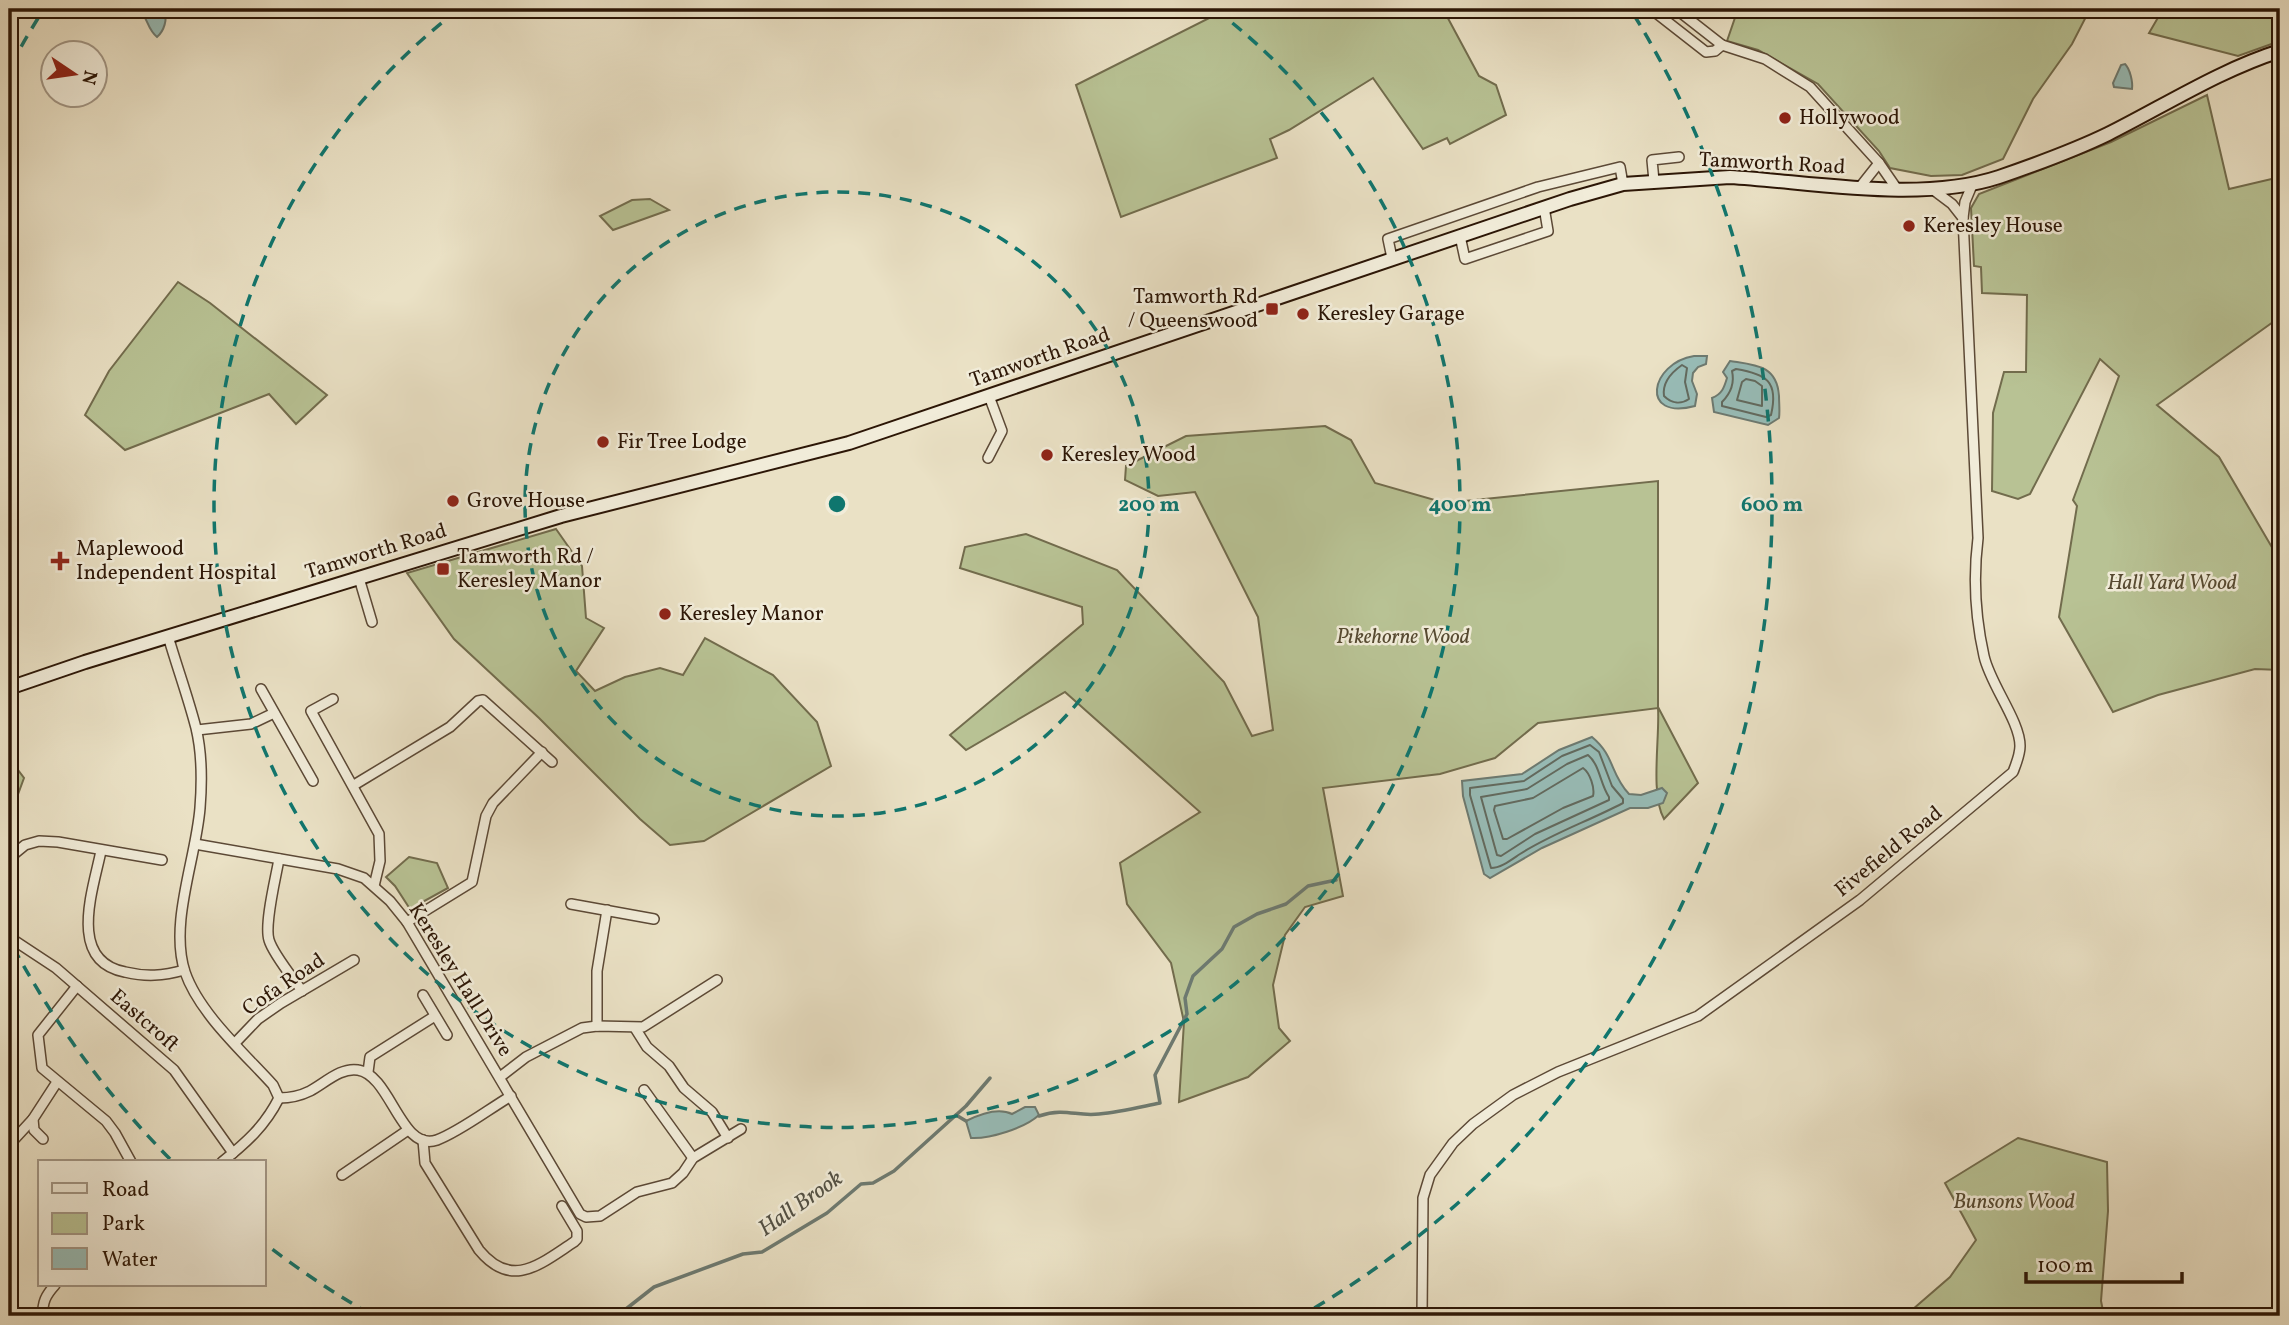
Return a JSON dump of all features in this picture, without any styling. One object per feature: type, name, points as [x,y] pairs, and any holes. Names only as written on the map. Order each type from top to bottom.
[{"type":"main road","name":"Tamworth Road","points":[[9,688],[168,636],[561,516],[849,443],[1544,207],[1623,184],[1730,177],[1897,189],[1931,188],[1998,178],[2105,135],[2201,86],[2280,51]]},
{"type":"street","points":[[1651,9],[1706,52],[1715,51],[1722,45]]},
{"type":"street","points":[[1676,9],[1722,45],[1765,59],[1811,88],[1879,163],[1897,189]]},
{"type":"street","points":[[1654,181],[1647,160],[1679,158]]},
{"type":"street","points":[[1860,187],[1879,163]]},
{"type":"street","points":[[1392,258],[1388,239],[1538,187],[1620,167],[1623,184]]},
{"type":"street","name":"Fivefield Road","points":[[1422,1316],[1423,1198],[1430,1175],[1453,1143],[1513,1095],[1558,1072],[1698,1016],[1860,900],[2013,772],[2021,746],[1984,659],[1975,611],[1974,571],[1978,538],[1963,218],[1965,202],[1973,183]]},
{"type":"street","points":[[1931,188],[1952,204],[1963,218]]},
{"type":"street","points":[[1460,236],[1465,259],[1548,231],[1544,207]]},
{"type":"street","points":[[988,458],[1002,431],[989,396]]},
{"type":"street","points":[[359,578],[372,622]]},
{"type":"street","points":[[168,636],[197,730],[200,799],[180,926],[184,970],[207,1011],[273,1085],[279,1098],[270,1118],[255,1135],[224,1160]]},
{"type":"street","points":[[261,689],[313,781]]},
{"type":"street","points":[[333,699],[311,711],[379,834],[380,860],[373,886]]},
{"type":"street","points":[[354,785],[450,727],[478,701],[488,702],[552,762]]},
{"type":"street","points":[[197,730],[251,724],[274,713]]},
{"type":"street","points":[[407,922],[472,882],[486,816],[493,803],[542,751]]},
{"type":"street","points":[[14,854],[25,845],[39,841],[162,860]]},
{"type":"street","name":"Keresley Hall Drive","points":[[195,844],[338,869],[364,878],[390,901],[407,922],[580,1214],[586,1217],[600,1216],[637,1192],[671,1183],[683,1173],[693,1158]]},
{"type":"street","points":[[101,851],[88,927],[90,944],[97,956],[112,969],[145,976],[184,970]]},
{"type":"street","points":[[279,859],[268,937],[302,991]]},
{"type":"street","points":[[570,904],[654,919]]},
{"type":"street","points":[[597,1026],[597,971],[607,911]]},
{"type":"street","name":"Eastcroft","points":[[9,937],[56,968],[174,1070],[233,1153]]},
{"type":"street","name":"Cofa Road","points":[[235,1042],[258,1019],[354,960]]},
{"type":"street","points":[[499,1077],[551,1042],[582,1028],[635,1028],[652,1022],[717,980]]},
{"type":"street","points":[[77,986],[38,1035],[42,1068],[106,1121],[116,1133],[130,1160]]},
{"type":"street","points":[[423,995],[447,1035]]},
{"type":"street","points":[[368,1072],[370,1057],[435,1016]]},
{"type":"street","points":[[635,1028],[647,1047],[669,1066],[684,1088],[712,1112],[728,1138]]},
{"type":"street","points":[[279,1098],[291,1098],[310,1091],[346,1070],[368,1072],[377,1080],[408,1130],[423,1140],[435,1141],[511,1096]]},
{"type":"street","points":[[9,1145],[33,1119],[57,1082]]},
{"type":"street","points":[[644,1090],[693,1158],[741,1129]]},
{"type":"street","points":[[33,1119],[34,1130],[43,1139]]},
{"type":"street","points":[[342,1175],[408,1130]]},
{"type":"street","points":[[423,1140],[425,1163],[479,1250],[488,1261],[500,1268],[511,1272],[523,1271],[574,1242],[577,1231],[562,1206]]},
{"type":"street","points":[[43,1316],[42,1306],[46,1294],[54,1286]]},
{"type":"green space","points":[[1227,9],[1443,9],[1479,76],[1496,85],[1506,115],[1450,144],[1447,138],[1423,149],[1373,78],[1270,139],[1277,158],[1121,217],[1076,85]]},
{"type":"green space","points":[[1738,9],[2090,9],[2072,44],[2033,99],[2003,159],[1962,175],[1931,176],[1890,168],[1879,151],[1818,84],[1758,50],[1727,41]]},
{"type":"green space","points":[[2163,9],[2280,9],[2280,41],[2238,56],[2149,33]]},
{"type":"green space","name":"Hall Yard Wood","points":[[2207,95],[2229,189],[2280,177],[2280,317],[2157,405],[2219,457],[2280,561],[2280,670],[2255,669],[2158,695],[2113,712],[2059,617],[2077,506],[2073,500],[2119,376],[2100,359],[2030,494],[2018,499],[1992,491],[1993,413],[2004,372],[2026,372],[2027,295],[1982,293],[1981,267],[1974,266],[1971,208],[1979,194],[2111,142]]},
{"type":"green space","points":[[650,199],[669,210],[613,230],[600,216],[632,200]]},
{"type":"green space","points":[[178,282],[210,303],[327,395],[296,424],[269,394],[125,450],[85,415],[109,371]]},
{"type":"green space","name":"Pikehorne Wood","points":[[1325,426],[1351,440],[1375,483],[1445,503],[1658,481],[1658,707],[1698,783],[1664,819],[1656,781],[1658,708],[1538,723],[1495,758],[1440,774],[1323,788],[1343,896],[1305,907],[1285,935],[1273,985],[1279,1028],[1290,1041],[1248,1077],[1179,1102],[1184,1022],[1171,963],[1127,904],[1120,863],[1200,812],[1065,692],[966,750],[950,735],[1083,624],[1082,607],[960,568],[965,547],[1026,534],[1117,570],[1224,682],[1252,736],[1273,730],[1258,617],[1195,492],[1158,496],[1125,480],[1126,466],[1186,436]]},
{"type":"green space","points":[[556,529],[582,566],[586,618],[604,628],[576,671],[595,691],[625,677],[660,668],[683,675],[705,638],[773,675],[817,722],[831,766],[704,841],[670,845],[454,639],[407,573]]},
{"type":"green space","points":[[9,763],[15,766],[24,778],[17,797],[9,808]]},
{"type":"green space","points":[[409,857],[437,863],[448,888],[410,909],[386,877]]},
{"type":"green space","name":"Bunsons Wood","points":[[2018,1138],[2107,1162],[2108,1211],[2101,1301],[2104,1316],[1905,1316],[1950,1277],[1976,1240],[1945,1183]]},
{"type":"water","points":[[139,9],[164,10],[165,25],[157,37],[151,31]]},
{"type":"water","points":[[2125,64],[2131,76],[2132,89],[2114,87],[2113,83],[2121,65]]},
{"type":"water","points":[[1694,356],[1707,356],[1706,364],[1693,373],[1692,381],[1697,394],[1695,406],[1665,406],[1658,399],[1660,379],[1679,361]]},
{"type":"water","points":[[1730,361],[1756,366],[1769,372],[1777,386],[1779,418],[1768,425],[1714,412],[1712,398],[1724,388],[1727,378],[1723,372]]},
{"type":"water","points":[[1592,737],[1605,751],[1618,779],[1629,794],[1641,795],[1662,788],[1667,793],[1663,803],[1648,808],[1630,808],[1542,848],[1490,878],[1484,874],[1463,796],[1462,781],[1522,774],[1559,750]]},
{"type":"water","points":[[1025,1107],[1035,1107],[1039,1115],[1007,1132],[971,1138],[966,1121],[995,1111],[1012,1114]]},
{"type":"waterway","name":"Hall Brook","points":[[1039,1116],[1057,1112],[1099,1114],[1160,1103],[1155,1075],[1187,1014],[1185,998],[1193,976],[1222,949],[1234,927],[1257,914],[1286,904],[1308,886],[1336,880]]},
{"type":"waterway","name":"Hall Brook","points":[[617,1316],[654,1287],[743,1254],[762,1252],[827,1213],[861,1184],[873,1183],[894,1171],[966,1106],[990,1078]]},
{"type":"waterway","name":"Hall Brook","points":[[956,1115],[966,1121]]},
{"type":"place","name":"Hollywood","points":[[1785,118]]},
{"type":"place","name":"Keresley House","points":[[1909,226]]},
{"type":"place","name":"Tamworth Rd / Queenswood","points":[[1272,309]]},
{"type":"place","name":"Keresley Garage","points":[[1303,314]]},
{"type":"place","name":"Fir Tree Lodge","points":[[603,442]]},
{"type":"place","name":"Keresley Wood","points":[[1047,455]]},
{"type":"place","name":"Grove House","points":[[453,501]]},
{"type":"place","name":"Maplewood Independent Hospital","points":[[60,561]]},
{"type":"place","name":"Tamworth Rd / Keresley Manor","points":[[443,569]]},
{"type":"place","name":"Keresley Manor","points":[[665,614]]}]
